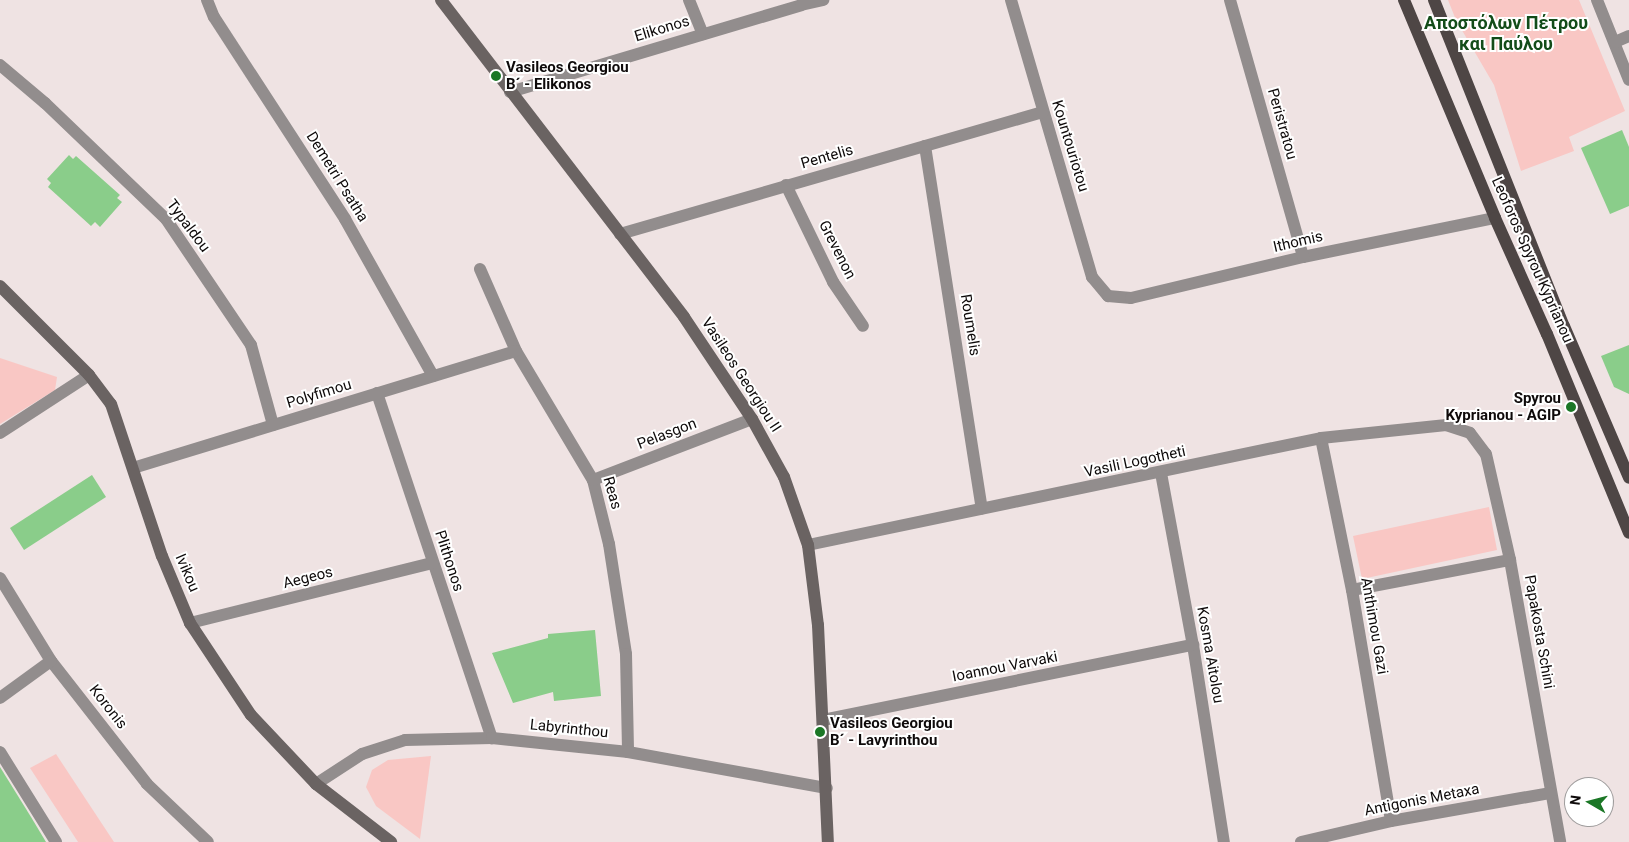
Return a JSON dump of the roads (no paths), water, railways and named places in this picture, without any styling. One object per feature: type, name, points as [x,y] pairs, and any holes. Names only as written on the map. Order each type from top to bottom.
[{"type":"main road","name":"Leoforos Spyrou Kyprianou","points":[[1404,0],[1496,218],[1548,334],[1629,533]]},
{"type":"main road","name":"Leoforos Spyrou Kyprianou","points":[[1434,0],[1564,326],[1629,478]]},
{"type":"street","name":"Demetri Psatha","points":[[206,0],[214,17],[345,219],[434,376]]},
{"type":"street","name":"Vasileos Georgiou II","points":[[441,0],[684,317],[752,419],[784,477],[808,545],[818,625],[828,842]]},
{"type":"street","points":[[689,0],[703,34]]},
{"type":"street","name":"Elikonos","points":[[510,92],[823,0]]},
{"type":"street","name":"Kountouriotou","points":[[1011,0],[1092,277],[1108,296]]},
{"type":"street","name":"Peristratou","points":[[1230,0],[1303,258]]},
{"type":"street","points":[[1597,0],[1629,80]]},
{"type":"street","points":[[1615,42],[1629,36]]},
{"type":"street","name":"Typaldou","points":[[0,65],[45,103],[166,219],[251,345],[274,425]]},
{"type":"street","name":"Pentelis","points":[[620,234],[1043,112]]},
{"type":"street","name":"Roumelis","points":[[925,146],[982,509]]},
{"type":"street","name":"Grevenon","points":[[786,185],[833,282],[863,326]]},
{"type":"street","name":"Ithomis","points":[[1108,296],[1131,298],[1303,258],[1496,218]]},
{"type":"street","name":"Reas","points":[[480,269],[516,351],[593,480],[608,544],[626,654],[628,752]]},
{"type":"street","name":"Ivikou","points":[[0,286],[89,375],[111,404],[162,556],[190,623],[251,715],[316,784],[391,842]]},
{"type":"street","name":"Polyfimou","points":[[133,468],[516,351]]},
{"type":"street","points":[[0,433],[89,375]]},
{"type":"street","name":"Plithonos","points":[[377,393],[492,738]]},
{"type":"street","name":"Pelasgon","points":[[593,480],[752,419]]},
{"type":"street","name":"Vasili Logotheti","points":[[808,545],[1161,473],[1321,438],[1446,425],[1470,433]]},
{"type":"street","name":"Papakosta Schini","points":[[1470,433],[1486,454],[1510,560],[1560,842]]},
{"type":"street","name":"Anthimou Gazi","points":[[1321,438],[1352,590],[1391,821]]},
{"type":"street","name":"Kosma Aitolou","points":[[1161,473],[1193,645],[1224,842]]},
{"type":"street","points":[[1352,590],[1510,560]]},
{"type":"street","name":"Aegeos","points":[[190,623],[433,563]]},
{"type":"street","name":"Koronis","points":[[0,578],[51,661],[147,784],[208,842]]},
{"type":"street","name":"Ioannou Varvaki","points":[[823,720],[1193,645]]},
{"type":"street","points":[[0,698],[51,661]]},
{"type":"street","name":"Labyrinthou","points":[[316,784],[362,754],[406,740],[492,738],[628,752],[827,788]]},
{"type":"street","points":[[0,752],[56,842]]},
{"type":"street","name":"Antigonis Metaxa","points":[[1304,842],[1391,821],[1550,793]]},
{"type":"place","name":"Vasileos Georgiou B´ - Elikonos","points":[[496,76]]},
{"type":"place","name":"Spyrou Kyprianou - AGIP","points":[[1571,407]]},
{"type":"place","name":"Vasileos Georgiou B´ - Lavyrinthou","points":[[820,732]]},
{"type":"district","name":"Αποστόλων Πέτρου και Παύλου","points":[[1506,34]]}]
